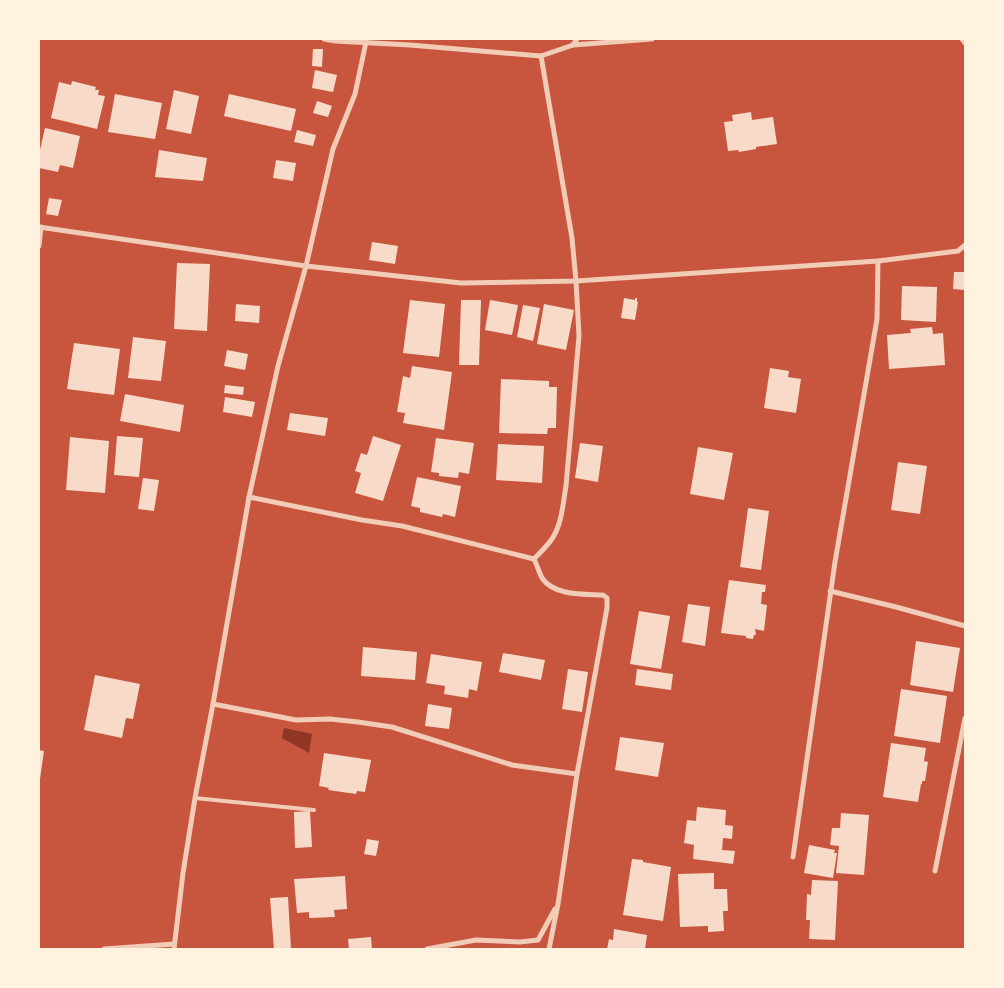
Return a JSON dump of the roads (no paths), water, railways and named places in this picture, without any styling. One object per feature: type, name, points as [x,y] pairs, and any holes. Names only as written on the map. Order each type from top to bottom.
[{"type":"street","points":[[324,39],[541,56],[573,45],[652,39]]},
{"type":"street","points":[[573,45],[577,39]]},
{"type":"street","points":[[962,39],[965,43]]},
{"type":"street","points":[[104,949],[174,947],[195,798],[249,497],[278,366],[306,266],[333,149],[355,94],[366,42]]},
{"type":"street","points":[[534,559],[553,538],[562,510],[579,336],[576,280],[566,200],[541,56]]},
{"type":"street","points":[[39,246],[40,227],[306,266],[461,283],[576,280],[878,261],[958,251],[965,245]]},
{"type":"street","points":[[793,857],[830,591],[878,319],[878,261]]},
{"type":"street","points":[[249,497],[362,520],[402,526],[534,559]]},
{"type":"street","points":[[534,559],[543,580],[557,590],[603,595],[607,598],[607,608],[577,774],[550,949]]},
{"type":"street","points":[[830,591],[965,626]]},
{"type":"street","points":[[213,704],[296,720],[330,719],[392,727],[512,765],[577,774]]},
{"type":"street","points":[[934,871],[965,718]]},
{"type":"street","points":[[427,949],[476,940],[520,942],[538,940],[558,904]]},
{"type":"lane","points":[[195,798],[314,810]]}]
